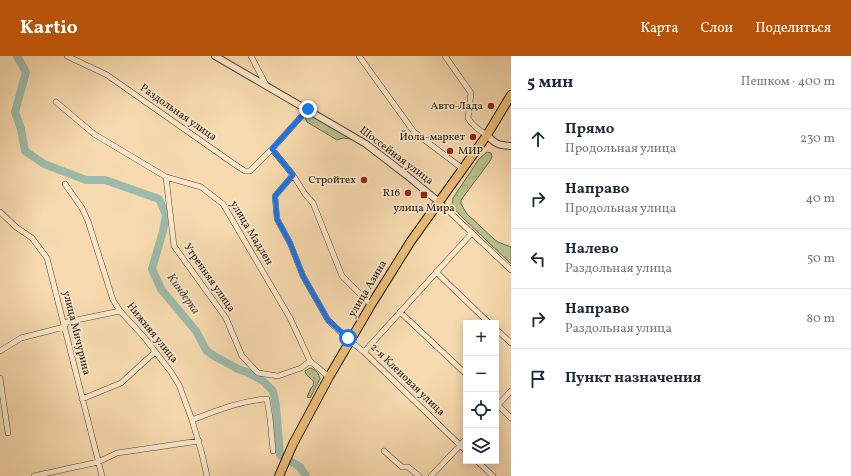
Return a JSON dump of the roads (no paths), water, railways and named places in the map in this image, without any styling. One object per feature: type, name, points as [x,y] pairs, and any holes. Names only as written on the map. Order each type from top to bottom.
[{"type":"main road","points":[[439,202],[487,135],[511,94]]},
{"type":"main road","name":"улица Азина","points":[[279,476],[293,444],[329,377],[371,305],[403,252],[439,202]]},
{"type":"street","name":"Раздольная улица","points":[[67,56],[106,75],[245,171],[250,171],[308,109]]},
{"type":"street","name":"Шоссейная улица","points":[[215,56],[366,144],[439,202]]},
{"type":"street","points":[[250,56],[266,85]]},
{"type":"street","points":[[359,56],[414,132],[463,168]]},
{"type":"street","points":[[445,56],[471,93],[468,118],[470,122],[487,135],[493,142],[499,145],[511,146]]},
{"type":"street","name":"улица Мадлен","points":[[56,102],[94,134],[166,177],[201,187],[223,204],[290,318],[310,361],[329,377]]},
{"type":"street","points":[[272,149],[293,175],[304,194],[313,203],[342,276],[371,305]]},
{"type":"street","name":"2-я Кленовая улица","points":[[293,175],[275,196],[277,219],[290,243],[303,276],[328,320],[364,352],[463,448]]},
{"type":"street","name":"Утренняя улица","points":[[166,177],[174,246],[226,318],[242,356],[258,373],[278,376],[301,368],[310,361]]},
{"type":"street","name":"Нижняя улица","points":[[65,184],[82,208],[88,221],[113,300],[120,311],[144,336],[179,384],[192,420],[207,476]]},
{"type":"street","points":[[439,202],[511,270]]},
{"type":"street","name":"улица Мичурина","points":[[0,212],[1,215],[32,238],[47,258],[102,476]]},
{"type":"street","points":[[364,352],[472,233]]},
{"type":"street","points":[[436,272],[486,320]]},
{"type":"street","points":[[0,351],[21,338],[64,327],[67,322],[120,311]]},
{"type":"street","points":[[400,312],[463,371]]},
{"type":"street","points":[[499,332],[511,343]]},
{"type":"street","points":[[82,399],[121,383],[155,352]]},
{"type":"street","points":[[0,378],[8,433]]},
{"type":"street","points":[[499,403],[511,391]]},
{"type":"street","points":[[192,420],[227,406],[267,399],[273,451]]},
{"type":"street","points":[[499,407],[511,418]]},
{"type":"street","points":[[34,476],[98,462],[117,453],[198,441]]},
{"type":"street","points":[[431,476],[463,442]]},
{"type":"street","points":[[384,451],[402,467],[408,467],[419,476]]},
{"type":"street","points":[[480,464],[493,476]]},
{"type":"waterway","name":"Киндерка","points":[[17,56],[26,72],[15,112],[21,129],[25,151],[44,164],[86,180],[105,180],[159,199],[166,215],[152,269],[161,289],[196,331],[206,350],[214,356],[263,381],[273,391],[276,406],[280,455],[300,467],[306,476]]},
{"type":"place","name":"Авто-Лада","points":[[491,106]]},
{"type":"place","name":"Йола-маркет","points":[[473,137]]},
{"type":"place","name":"МИР","points":[[450,151]]},
{"type":"place","name":"Стройтех","points":[[364,180]]},
{"type":"place","name":"R16","points":[[408,193]]},
{"type":"place","name":"улица Мира","points":[[424,195]]}]
